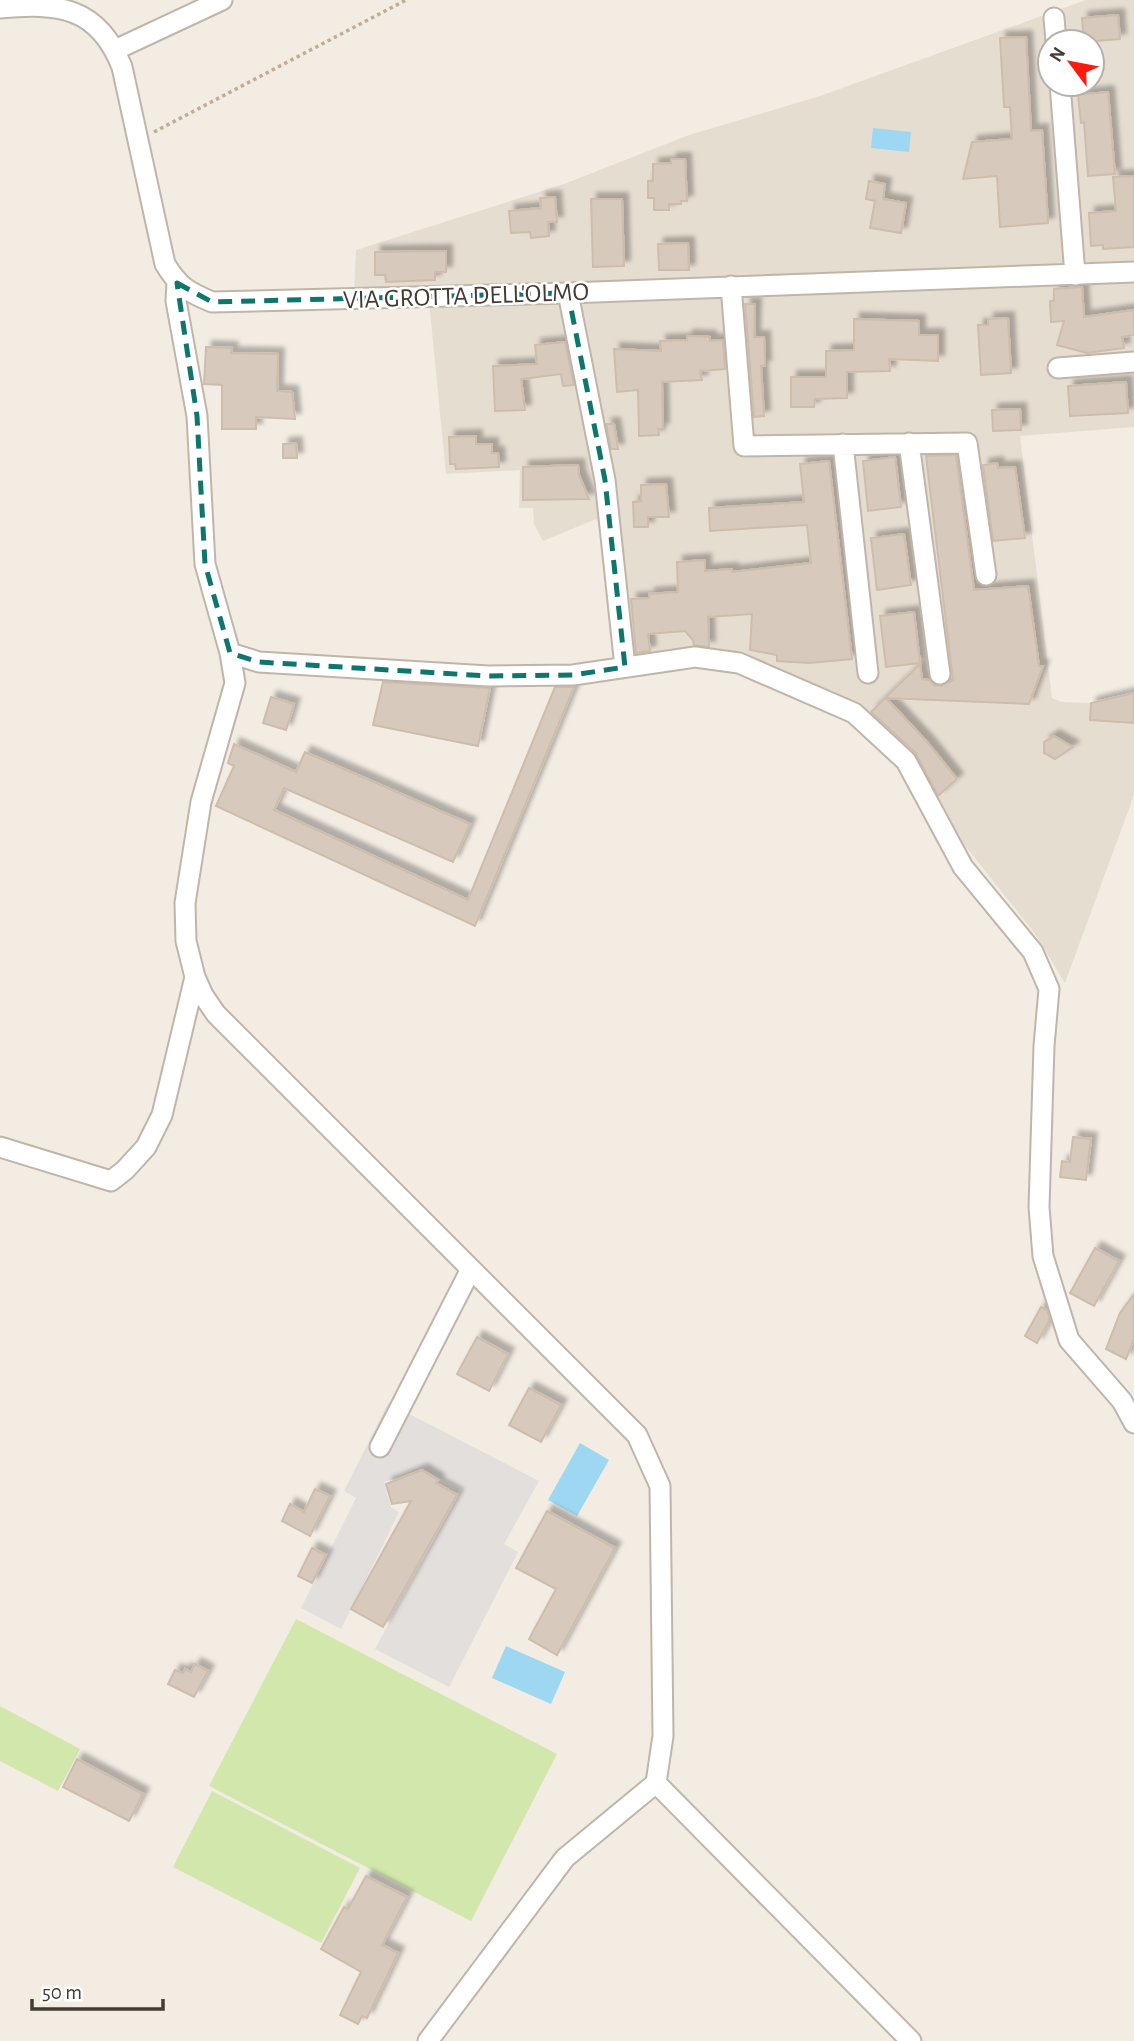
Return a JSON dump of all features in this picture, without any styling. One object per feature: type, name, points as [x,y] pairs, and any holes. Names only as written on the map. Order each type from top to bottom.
[{"type":"street","points":[[115,50],[222,0]]},
{"type":"street","points":[[0,8],[57,6],[77,13],[105,35],[115,50],[166,264],[177,283],[176,301],[197,416],[205,564],[230,653],[235,683],[201,802],[185,903],[186,941],[195,977],[203,995],[216,1014],[637,1435],[660,1486],[663,1736],[656,1783],[565,1858],[428,2041]]},
{"type":"street","points":[[1055,18],[1055,28]]},
{"type":"street","points":[[1061,98],[1075,275]]},
{"type":"street","name":"VIA GROTTA DELL'OLMO","points":[[177,283],[212,302],[568,293],[1134,272]]},
{"type":"street","points":[[731,286],[744,446],[967,443],[986,575]]},
{"type":"street","points":[[568,293],[605,480],[625,667]]},
{"type":"street","points":[[1058,368],[1134,362]]},
{"type":"street","points":[[909,443],[940,674]]},
{"type":"street","points":[[843,444],[869,673]]},
{"type":"street","points":[[230,653],[259,662],[488,676],[573,676],[695,657],[739,663],[854,713],[906,761],[963,867],[1033,952],[1049,989],[1044,1045],[1039,1207],[1043,1256],[1069,1340],[1122,1401],[1134,1423]]},
{"type":"street","points":[[0,1147],[111,1181],[125,1170],[146,1147],[162,1115],[195,977]]},
{"type":"street","points":[[380,1447],[471,1269]]},
{"type":"street","points":[[656,1783],[911,2041]]},
{"type":"path","points":[[135,136],[156,132],[406,0]]},
{"type":"highlighted area","points":[[177,283],[212,302],[568,293],[605,480],[625,667],[573,675],[488,676],[259,662],[230,653],[205,564],[197,416]]},
{"type":"shaded area","points":[[1086,0],[1134,0],[1134,427],[1020,436],[1052,698],[1062,702],[1091,703],[1134,693],[1134,795],[1065,983],[1033,931],[954,832],[911,756],[870,712],[738,655],[618,660],[607,536],[596,519],[543,541],[534,524],[533,508],[519,508],[520,470],[446,474],[428,291],[354,292],[356,250],[564,184],[689,135],[820,96]]},
{"type":"shaded area","points":[[388,1403],[539,1481],[504,1544],[518,1552],[449,1687],[375,1649],[462,1489],[422,1469],[384,1482],[391,1507],[399,1512],[341,1629],[301,1608],[356,1498],[344,1491]]},
{"type":"green space","points":[[296,1619],[557,1754],[471,1921],[209,1786]]},
{"type":"green space","points":[[0,1706],[80,1749],[58,1791],[0,1761]]},
{"type":"green space","points":[[212,1791],[360,1868],[321,1943],[173,1867]]},
{"type":"water","points":[[873,128],[911,132],[909,152],[871,148]]},
{"type":"water","points":[[580,1443],[609,1460],[577,1516],[548,1500]]},
{"type":"water","points":[[506,1646],[565,1672],[551,1704],[492,1678]]},
{"type":"building","points":[[1118,15],[1120,39],[1106,40],[1106,28],[1083,28],[1082,18]]},
{"type":"building","points":[[1026,37],[1031,131],[1042,130],[1048,223],[1000,227],[997,176],[963,179],[972,142],[1012,139],[1010,107],[1004,107],[1000,38]]},
{"type":"building","points":[[1106,92],[1115,174],[1088,176],[1084,122],[1081,123],[1078,98],[1106,98]]},
{"type":"building","points":[[671,159],[685,159],[687,201],[669,204],[669,210],[654,210],[654,198],[648,198],[648,181],[653,181],[653,164],[671,163]]},
{"type":"building","points":[[1134,176],[1134,247],[1103,249],[1103,245],[1091,246],[1089,213],[1116,211],[1113,177]]},
{"type":"building","points":[[869,181],[885,184],[883,199],[906,203],[901,233],[870,228],[875,201],[866,199]]},
{"type":"building","points":[[555,197],[557,222],[548,222],[549,236],[531,238],[530,232],[511,233],[509,211],[541,208],[540,198]]},
{"type":"building","points":[[591,199],[622,199],[624,266],[593,267]]},
{"type":"building","points":[[688,243],[689,270],[659,270],[658,244]]},
{"type":"building","points":[[446,251],[446,272],[435,272],[435,280],[386,282],[385,275],[375,275],[375,252]]},
{"type":"building","points":[[1082,287],[1084,317],[1134,310],[1134,335],[1122,337],[1124,348],[1087,353],[1057,345],[1064,321],[1051,322],[1050,301],[1054,301],[1054,289]]},
{"type":"building","points":[[745,304],[755,304],[754,337],[764,337],[765,366],[761,366],[764,416],[754,417]]},
{"type":"building","points":[[1008,318],[1011,373],[981,375],[978,325],[988,325],[988,319]]},
{"type":"building","points":[[854,319],[919,321],[919,335],[938,335],[938,361],[889,359],[890,371],[847,372],[847,398],[815,399],[814,407],[791,407],[791,377],[826,377],[826,351],[854,350]]},
{"type":"building","points":[[687,336],[710,337],[710,341],[723,340],[725,369],[700,371],[702,380],[662,382],[663,429],[658,429],[659,435],[639,436],[638,390],[617,392],[614,349],[661,351],[660,341],[687,340]]},
{"type":"building","points":[[565,342],[574,385],[563,386],[561,374],[521,379],[525,410],[495,411],[493,366],[537,364],[535,345]]},
{"type":"building","points":[[206,347],[232,348],[231,353],[278,354],[277,391],[292,392],[295,419],[256,417],[256,429],[222,429],[222,385],[204,384]]},
{"type":"building","points":[[1126,382],[1128,413],[1070,416],[1068,386]]},
{"type":"building","points":[[1020,409],[1021,430],[993,431],[992,410]]},
{"type":"building","points":[[606,424],[614,424],[618,449],[611,449]]},
{"type":"building","points":[[476,436],[476,444],[492,444],[492,453],[498,453],[499,467],[456,469],[455,464],[450,464],[449,437]]},
{"type":"building","points":[[296,443],[297,458],[283,458],[283,444]]},
{"type":"building","points":[[956,455],[974,590],[1028,586],[1039,666],[1043,666],[1029,704],[886,698],[957,779],[938,796],[915,752],[871,712],[920,664],[922,679],[941,686],[953,680],[926,456]]},
{"type":"building","points":[[895,457],[901,507],[868,511],[863,461]]},
{"type":"building","points":[[829,461],[852,659],[809,663],[777,661],[777,655],[750,650],[752,614],[708,617],[709,647],[694,645],[685,631],[648,634],[650,651],[636,653],[631,599],[649,598],[649,594],[678,592],[677,562],[705,560],[705,571],[732,569],[732,572],[811,563],[807,525],[710,531],[709,508],[804,502],[800,464]]},
{"type":"building","points":[[997,463],[998,468],[1015,467],[1025,538],[993,541],[983,465]]},
{"type":"building","points":[[578,465],[579,475],[589,499],[523,500],[523,467]]},
{"type":"building","points":[[666,484],[669,517],[648,517],[648,527],[634,527],[633,502],[641,501],[641,485]]},
{"type":"building","points":[[904,534],[911,585],[877,590],[871,538]]},
{"type":"building","points":[[914,612],[920,663],[886,667],[880,616]]},
{"type":"building","points":[[383,682],[490,688],[478,746],[373,725]]},
{"type":"building","points":[[555,687],[574,687],[475,926],[216,806],[234,766],[228,763],[234,744],[296,772],[305,752],[470,824],[453,862],[284,788],[274,810],[468,900]]},
{"type":"building","points":[[1134,693],[1134,723],[1090,720],[1091,703]]},
{"type":"building","points":[[271,697],[294,704],[286,730],[263,723]]},
{"type":"building","points":[[1054,736],[1073,747],[1055,759],[1044,753],[1044,742]]},
{"type":"building","points":[[1073,1137],[1091,1139],[1086,1180],[1060,1177],[1062,1161],[1070,1162]]},
{"type":"building","points":[[1095,1248],[1119,1261],[1094,1306],[1070,1293]]},
{"type":"building","points":[[1134,1294],[1134,1338],[1126,1359],[1106,1349],[1120,1313]]},
{"type":"building","points":[[1041,1307],[1047,1310],[1050,1319],[1037,1343],[1025,1336]]},
{"type":"building","points":[[477,1337],[508,1354],[489,1391],[457,1374]]},
{"type":"building","points":[[529,1388],[561,1405],[541,1442],[509,1425]]},
{"type":"building","points":[[422,1470],[438,1480],[436,1483],[457,1495],[383,1627],[351,1609],[411,1501],[392,1504],[386,1484]]},
{"type":"building","points":[[315,1489],[330,1496],[310,1536],[282,1521],[290,1504],[304,1512]]},
{"type":"building","points":[[547,1511],[615,1548],[557,1655],[529,1639],[556,1589],[516,1568]]},
{"type":"building","points":[[312,1548],[326,1555],[312,1583],[298,1576]]},
{"type":"building","points":[[195,1664],[208,1671],[194,1697],[168,1684],[175,1670],[183,1673],[185,1669],[191,1672]]},
{"type":"building","points":[[77,1759],[143,1794],[129,1821],[63,1787]]},
{"type":"building","points":[[366,1876],[407,1897],[382,1945],[398,1953],[367,2018],[362,2016],[358,2024],[340,2015],[361,1972],[321,1949],[344,1907],[348,1909]]}]
